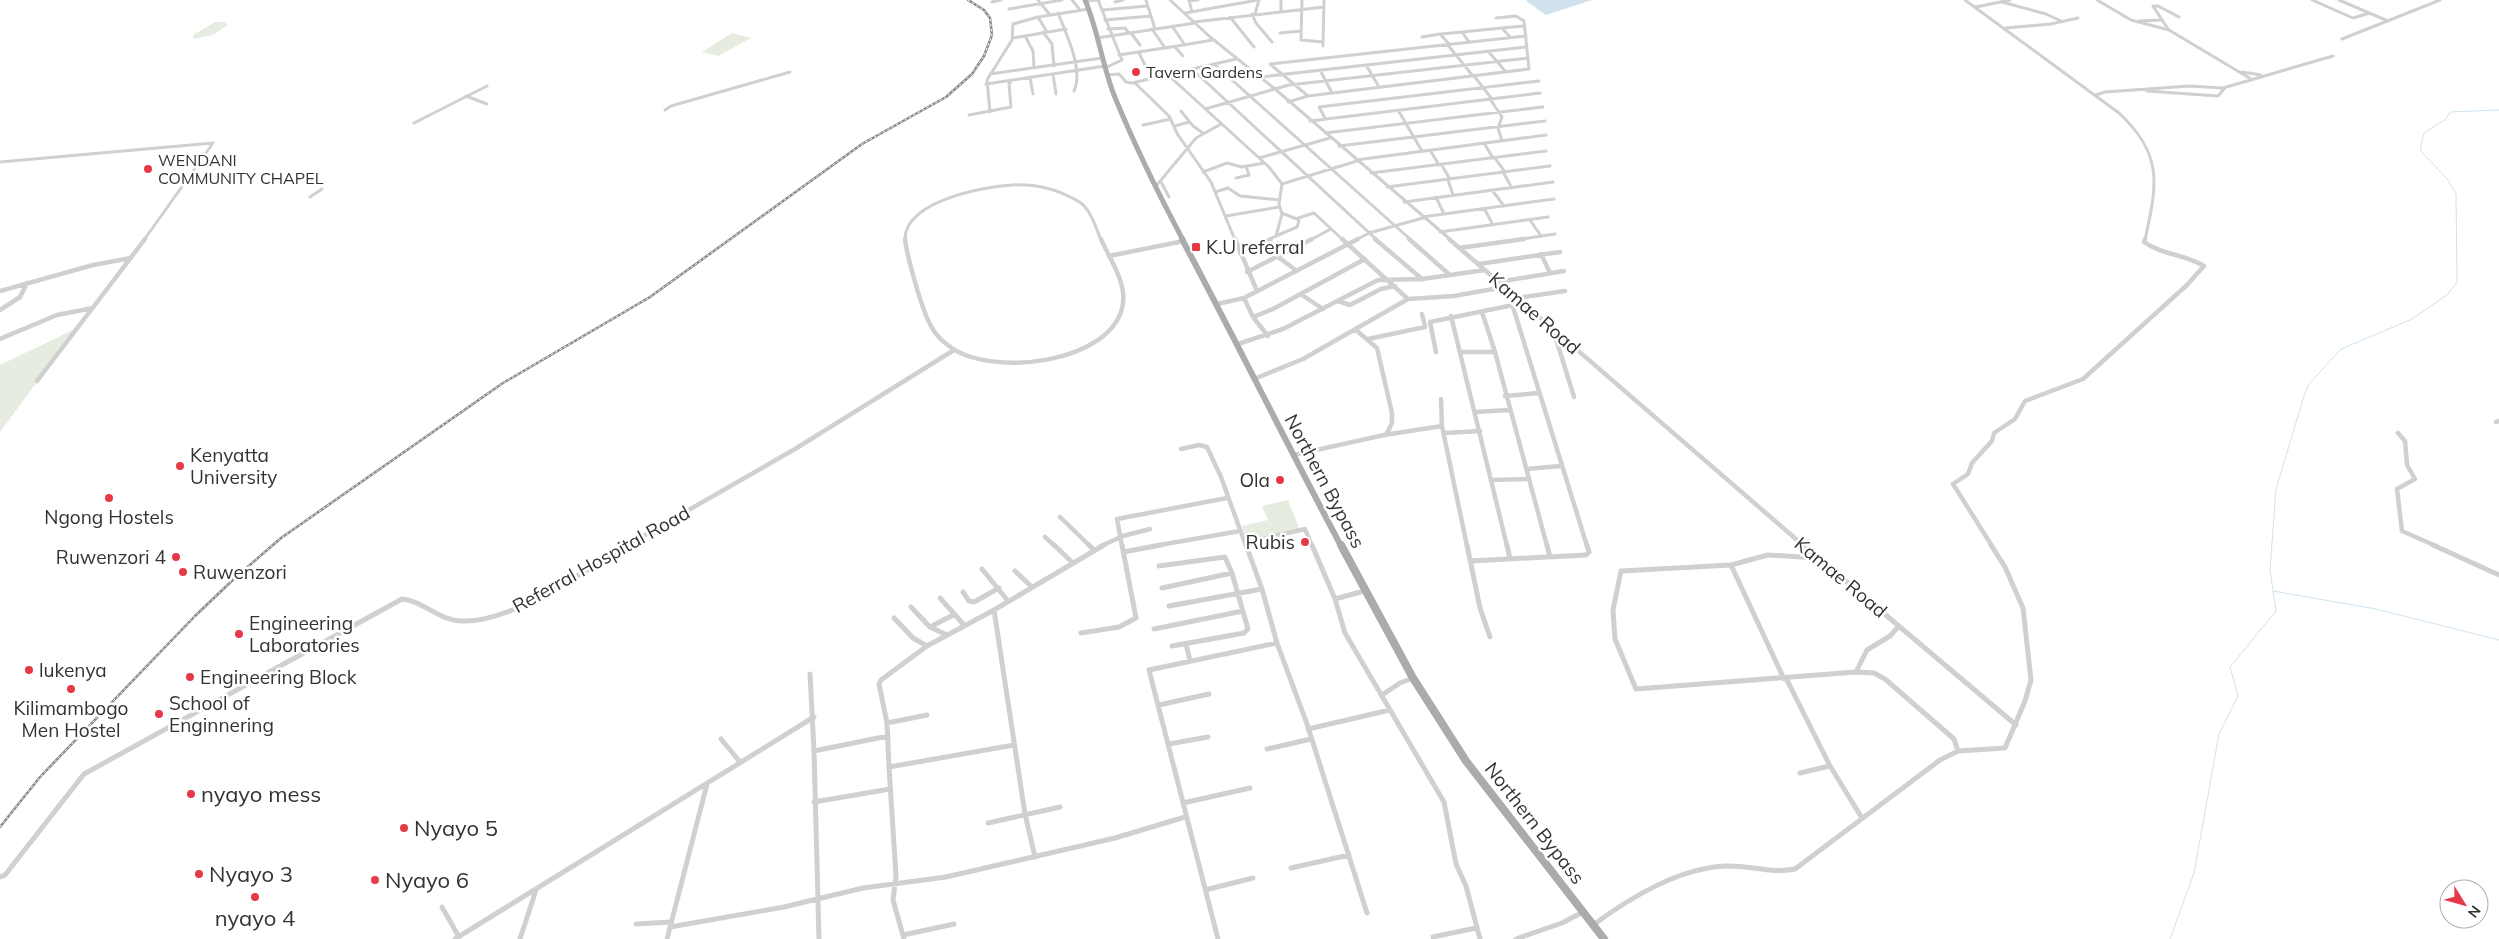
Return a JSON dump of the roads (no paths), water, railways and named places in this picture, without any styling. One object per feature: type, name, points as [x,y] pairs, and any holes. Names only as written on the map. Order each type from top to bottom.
[{"type":"main road","name":"Northern Bypass","points":[[1087,3],[1093,18],[1102,58],[1123,116],[1254,379],[1364,591],[1413,678],[1466,760],[1604,939]]},
{"type":"street","points":[[992,2],[1001,0]]},
{"type":"street","points":[[1009,9],[1039,2],[1062,0]]},
{"type":"street","points":[[1072,0],[1080,10]]},
{"type":"street","points":[[990,112],[986,84],[990,74],[1013,38],[1014,22],[1080,10],[1087,3],[1098,0],[1122,62],[1106,70]]},
{"type":"street","points":[[1115,2],[1123,0]]},
{"type":"street","points":[[1146,0],[1154,29],[1164,48]]},
{"type":"street","name":"Kamae Road","points":[[1170,0],[1236,59],[1260,77],[1404,202],[1479,264],[1818,558],[2016,725]]},
{"type":"street","points":[[1192,12],[1189,1],[1198,0]]},
{"type":"street","points":[[1185,14],[1258,0],[1254,19],[1272,42]]},
{"type":"street","points":[[1281,0],[1281,12]]},
{"type":"street","points":[[1302,0],[1302,41],[1323,44],[1324,0]]},
{"type":"street","points":[[1593,925],[1655,887],[1695,873],[1726,866],[1781,872],[1795,869],[1918,775],[1958,751],[2001,750],[2004,748],[2016,725],[2031,680],[2022,608],[2005,567],[1953,484],[1965,477],[1972,463],[1992,441],[1994,433],[2015,419],[2025,400],[2083,379],[2187,285],[2204,266],[2194,261],[2161,253],[2144,242],[2155,194],[2152,160],[2132,125],[2096,96],[1965,0]]},
{"type":"street","points":[[1976,7],[2010,0]]},
{"type":"street","points":[[2096,0],[2136,22],[2169,30],[2251,79]]},
{"type":"street","points":[[2312,0],[2353,18],[2370,13]]},
{"type":"street","points":[[2339,0],[2388,21]]},
{"type":"street","points":[[2342,39],[2440,0]]},
{"type":"street","points":[[1039,2],[1050,15]]},
{"type":"street","points":[[2002,2],[2046,14],[2062,21]]},
{"type":"street","points":[[1102,10],[1147,6]]},
{"type":"street","points":[[2169,30],[2154,12],[2153,6],[2163,8],[2179,16]]},
{"type":"street","points":[[1097,38],[1230,17],[1324,7]]},
{"type":"street","points":[[2154,12],[2163,8]]},
{"type":"street","points":[[1058,13],[1072,40],[1077,84],[1074,91]]},
{"type":"street","points":[[1093,18],[1150,16]]},
{"type":"street","points":[[1288,102],[1308,96],[1529,69],[1526,36],[1522,19],[1518,16],[1496,18]]},
{"type":"street","points":[[1038,17],[1052,44],[1054,66]]},
{"type":"street","points":[[1230,17],[1254,47]]},
{"type":"street","points":[[2005,28],[2078,18]]},
{"type":"street","points":[[2136,22],[2162,20]]},
{"type":"street","points":[[1172,26],[1185,45]]},
{"type":"street","points":[[1422,37],[1524,26]]},
{"type":"street","points":[[1108,29],[1125,28],[1140,45]]},
{"type":"street","points":[[1502,28],[1510,37]]},
{"type":"street","points":[[1013,38],[1066,29]]},
{"type":"street","points":[[1481,30],[1488,40]]},
{"type":"street","points":[[1280,33],[1301,31]]},
{"type":"street","points":[[1462,32],[1468,42]]},
{"type":"street","points":[[1440,34],[1474,76],[1499,112],[1502,118],[1498,127],[1502,141]]},
{"type":"street","points":[[1025,36],[1033,51],[1034,68]]},
{"type":"street","points":[[1308,96],[1270,64],[1526,36]]},
{"type":"street","points":[[1119,55],[1214,40]]},
{"type":"street","points":[[1176,47],[1183,56]]},
{"type":"street","points":[[1260,77],[1527,47]]},
{"type":"street","points":[[1488,51],[1506,72]]},
{"type":"street","points":[[1139,53],[1145,64]]},
{"type":"street","points":[[1352,55],[1360,65]]},
{"type":"street","points":[[2144,91],[2218,96],[2221,90],[2230,86],[2334,56]]},
{"type":"street","points":[[990,74],[1102,58]]},
{"type":"street","points":[[1205,109],[1293,84],[1528,58]]},
{"type":"street","points":[[986,84],[1075,71],[1106,70],[1120,74],[1127,83],[1136,83],[1167,74],[1236,59]]},
{"type":"street","points":[[1214,64],[1332,167],[1450,275]]},
{"type":"street","points":[[1366,65],[1379,87]]},
{"type":"street","points":[[1192,69],[1310,176],[1369,233],[1422,279]]},
{"type":"street","points":[[1320,70],[1332,93]]},
{"type":"street","points":[[2238,71],[2267,74]]},
{"type":"street","points":[[665,110],[670,106],[790,72]]},
{"type":"street","points":[[1054,74],[1056,94]]},
{"type":"street","points":[[1167,74],[1260,158],[1282,184],[1279,207],[1282,213],[1276,236]]},
{"type":"street","points":[[1030,78],[1033,94]]},
{"type":"street","points":[[969,115],[1011,107],[1010,84],[1012,80]]},
{"type":"street","points":[[1325,118],[1319,107],[1539,81]]},
{"type":"street","points":[[1136,83],[1171,119],[1211,182],[1247,272],[1257,291]]},
{"type":"street","points":[[414,123],[487,86]]},
{"type":"street","points":[[2096,96],[2105,92],[2144,91],[2188,86],[2230,86]]},
{"type":"street","points":[[1310,121],[1540,93]]},
{"type":"street","points":[[466,96],[487,104]]},
{"type":"street","points":[[1380,100],[1386,111]]},
{"type":"street","points":[[1325,134],[1543,107]]},
{"type":"street","points":[[1398,110],[1422,151]]},
{"type":"street","points":[[1181,111],[1189,122],[1203,133]]},
{"type":"street","points":[[1143,125],[1171,119]]},
{"type":"street","points":[[1340,146],[1545,121]]},
{"type":"street","points":[[1175,126],[1189,122]]},
{"type":"street","points":[[1169,196],[1158,184],[1203,133],[1221,124]]},
{"type":"street","points":[[1282,184],[1356,160],[1546,136]]},
{"type":"street","points":[[1260,158],[1330,138]]},
{"type":"street","points":[[0,162],[213,143],[130,258],[37,381]]},
{"type":"street","points":[[1484,144],[1504,172],[1512,188]]},
{"type":"street","points":[[1430,150],[1449,179],[1453,195]]},
{"type":"street","points":[[1371,173],[1546,151]]},
{"type":"street","points":[[1203,172],[1227,163],[1246,166],[1265,163]]},
{"type":"street","points":[[1236,178],[1249,175],[1246,166]]},
{"type":"street","points":[[1387,187],[1550,166]]},
{"type":"street","points":[[1404,202],[1552,182]]},
{"type":"street","points":[[1028,185],[1050,189],[1074,198],[1085,207],[1122,286],[1124,304],[1117,320],[1095,340],[1066,355],[1020,363],[991,362],[954,350],[942,341],[931,328],[905,239],[906,232],[930,208],[957,195],[982,188],[1028,185]]},
{"type":"street","points":[[1215,192],[1228,188],[1247,199],[1280,200]]},
{"type":"street","points":[[310,197],[322,189]]},
{"type":"street","points":[[1492,190],[1504,206]]},
{"type":"street","points":[[1436,198],[1444,214]]},
{"type":"street","points":[[1217,304],[1244,298],[1369,233],[1423,217],[1554,199]]},
{"type":"street","points":[[1226,216],[1279,207]]},
{"type":"street","points":[[1484,208],[1493,225]]},
{"type":"street","points":[[1282,213],[1298,218],[1314,213],[1408,299]]},
{"type":"street","points":[[1440,232],[1548,217]]},
{"type":"street","points":[[1240,253],[1297,227],[1298,218]]},
{"type":"street","points":[[1530,220],[1541,236]]},
{"type":"street","points":[[1247,272],[1331,229]]},
{"type":"street","points":[[1458,248],[1555,234]]},
{"type":"street","points":[[1109,256],[1184,241]]},
{"type":"street","points":[[1479,264],[1560,252]]},
{"type":"street","points":[[1541,254],[1550,273]]},
{"type":"street","points":[[1278,257],[1297,271]]},
{"type":"street","points":[[0,291],[93,265],[130,258]]},
{"type":"street","points":[[1253,317],[1302,295],[1365,259]]},
{"type":"street","points":[[1238,344],[1268,336],[1375,281],[1422,279],[1485,270]]},
{"type":"street","points":[[1498,282],[1564,271]]},
{"type":"street","points":[[0,310],[20,297],[27,283]]},
{"type":"street","points":[[1338,301],[1346,306],[1350,305],[1382,289],[1395,286]]},
{"type":"street","points":[[1254,379],[1303,359],[1408,299],[1454,296],[1504,287]]},
{"type":"street","points":[[1517,298],[1564,291]]},
{"type":"street","points":[[1302,295],[1323,309]]},
{"type":"street","points":[[1244,298],[1253,317],[1268,336]]},
{"type":"street","points":[[1436,352],[1430,322],[1452,316],[1513,307],[1523,303]]},
{"type":"street","points":[[1470,561],[1586,555],[1589,552],[1513,307]]},
{"type":"street","points":[[0,339],[57,316],[93,308]]},
{"type":"street","points":[[1482,312],[1495,352],[1550,557]]},
{"type":"street","points":[[1368,339],[1422,329],[1426,326],[1422,314]]},
{"type":"street","points":[[1452,316],[1510,559]]},
{"type":"street","points":[[1552,328],[1574,397]]},
{"type":"street","points":[[1356,330],[1375,345],[1381,357],[1390,397],[1392,423],[1386,435]]},
{"type":"street","name":"Referral Hospital Road","points":[[3,876],[84,774],[302,652],[402,599],[410,600],[439,616],[458,621],[480,620],[495,616],[533,600],[802,445],[954,350]]},
{"type":"street","points":[[1461,352],[1495,352]]},
{"type":"street","points":[[1506,396],[1539,393]]},
{"type":"street","points":[[1441,399],[1442,426],[1470,561],[1490,637]]},
{"type":"street","points":[[1475,412],[1510,410]]},
{"type":"street","points":[[1294,455],[1386,435],[1442,426]]},
{"type":"street","points":[[1444,432],[1480,430]]},
{"type":"street","points":[[2398,433],[2405,441],[2407,466],[2415,479],[2413,482],[2397,489],[2402,531],[2499,575]]},
{"type":"street","points":[[1181,449],[1199,445],[1207,447],[1262,589],[1367,913]]},
{"type":"street","points":[[1526,469],[1561,466]]},
{"type":"street","points":[[1492,480],[1528,480]]},
{"type":"street","points":[[1081,633],[1122,625],[1135,620],[1116,520],[1118,518],[1227,498]]},
{"type":"street","points":[[1060,517],[1094,550]]},
{"type":"street","points":[[954,924],[903,937],[893,900],[896,876],[888,736],[879,684],[881,680],[927,646],[994,610],[1094,550],[1119,537],[1150,529]]},
{"type":"street","points":[[1245,543],[1305,530],[1335,599],[1346,633],[1441,796],[1456,864],[1466,886],[1480,939]]},
{"type":"street","points":[[1123,552],[1240,531]]},
{"type":"street","points":[[1045,537],[1073,563]]},
{"type":"street","points":[[1818,558],[1768,555],[1746,563],[1731,565],[1621,571],[1613,610],[1616,639],[1636,689],[1698,683],[1785,679],[1856,672],[1874,673],[1885,678],[1954,739],[1958,751]]},
{"type":"street","points":[[1160,566],[1226,558],[1248,629],[1244,634],[1172,646]]},
{"type":"street","points":[[1731,565],[1785,679],[1830,766],[1862,818]]},
{"type":"street","points":[[982,569],[1008,601]]},
{"type":"street","points":[[1015,571],[1032,587]]},
{"type":"street","points":[[1162,588],[1232,573]]},
{"type":"street","points":[[963,592],[969,600],[974,602],[999,588]]},
{"type":"street","points":[[1169,606],[1262,589]]},
{"type":"street","points":[[1335,599],[1364,591]]},
{"type":"street","points":[[940,598],[953,615],[964,625]]},
{"type":"street","points":[[911,608],[930,626],[947,635]]},
{"type":"street","points":[[994,610],[1025,814],[1035,857]]},
{"type":"street","points":[[1154,629],[1242,611]]},
{"type":"street","points":[[930,626],[953,615]]},
{"type":"street","points":[[894,618],[913,638],[927,646]]},
{"type":"street","points":[[1856,672],[1862,657],[1870,648],[1893,635],[1899,626]]},
{"type":"street","points":[[1218,939],[1185,817],[1169,744],[1149,670],[1278,643]]},
{"type":"street","points":[[1186,644],[1190,661]]},
{"type":"street","points":[[810,674],[814,716],[814,802],[820,899],[819,939]]},
{"type":"street","points":[[1382,695],[1400,683],[1413,678]]},
{"type":"street","points":[[1159,705],[1209,694]]},
{"type":"street","points":[[1308,729],[1390,710]]},
{"type":"street","points":[[887,723],[927,715]]},
{"type":"street","points":[[442,907],[457,938],[814,716]]},
{"type":"street","points":[[814,751],[888,736]]},
{"type":"street","points":[[1169,744],[1208,737]]},
{"type":"street","points":[[721,739],[740,762]]},
{"type":"street","points":[[1267,749],[1311,739]]},
{"type":"street","points":[[889,767],[1014,745]]},
{"type":"street","points":[[1800,773],[1830,766]]},
{"type":"street","points":[[667,939],[707,784]]},
{"type":"street","points":[[1183,803],[1250,788]]},
{"type":"street","points":[[814,802],[890,789]]},
{"type":"street","points":[[988,822],[1060,807]]},
{"type":"street","points":[[636,924],[670,925],[820,899],[894,883],[946,877],[1115,838],[1185,817]]},
{"type":"street","points":[[1291,868],[1349,855]]},
{"type":"street","points":[[1205,890],[1253,878]]},
{"type":"street","points":[[520,939],[536,890]]},
{"type":"street","points":[[1516,939],[1562,924],[1583,912]]},
{"type":"street","points":[[1434,937],[1476,928]]},
{"type":"water","points":[[1592,0],[1546,15],[1526,1]]},
{"type":"waterway","points":[[2273,591],[2270,570],[2276,489],[2309,384],[2341,349],[2412,319],[2448,294],[2457,282],[2456,194],[2448,180],[2420,150],[2424,133],[2446,119],[2450,112],[2499,110]]},
{"type":"waterway","points":[[2170,939],[2194,873],[2219,734],[2238,696],[2230,667],[2276,611],[2273,591]]},
{"type":"waterway","points":[[2273,591],[2376,609],[2499,640]]},
{"type":"railway","points":[[0,827],[40,777],[195,616],[281,538],[503,383],[650,297],[862,144],[946,97],[972,74],[984,56],[992,35],[990,18],[984,10],[968,0]]},
{"type":"place","name":"Tavern Gardens","points":[[1136,72]]},
{"type":"place","name":"WENDANI COMMUNITY CHAPEL","points":[[148,169]]},
{"type":"place","name":"K.U referral","points":[[1196,247]]},
{"type":"place","name":"Kenyatta University","points":[[180,466]]},
{"type":"place","name":"Ola","points":[[1280,480]]},
{"type":"place","name":"Ngong Hostels","points":[[109,498]]},
{"type":"place","name":"Rubis","points":[[1305,542]]},
{"type":"place","name":"Ruwenzori 4","points":[[176,557]]},
{"type":"place","name":"Ruwenzori","points":[[183,572]]},
{"type":"place","name":"Engineering Laboratories","points":[[239,634]]},
{"type":"place","name":"lukenya","points":[[29,670]]},
{"type":"place","name":"Engineering Block","points":[[190,677]]},
{"type":"place","name":"Kilimambogo Men Hostel","points":[[71,689]]},
{"type":"place","name":"School of Enginnering","points":[[159,714]]},
{"type":"place","name":"nyayo mess","points":[[191,794]]},
{"type":"place","name":"Nyayo 5","points":[[404,828]]},
{"type":"place","name":"Nyayo 3","points":[[199,874]]},
{"type":"place","name":"Nyayo 6","points":[[375,880]]},
{"type":"place","name":"nyayo 4","points":[[255,897]]}]
